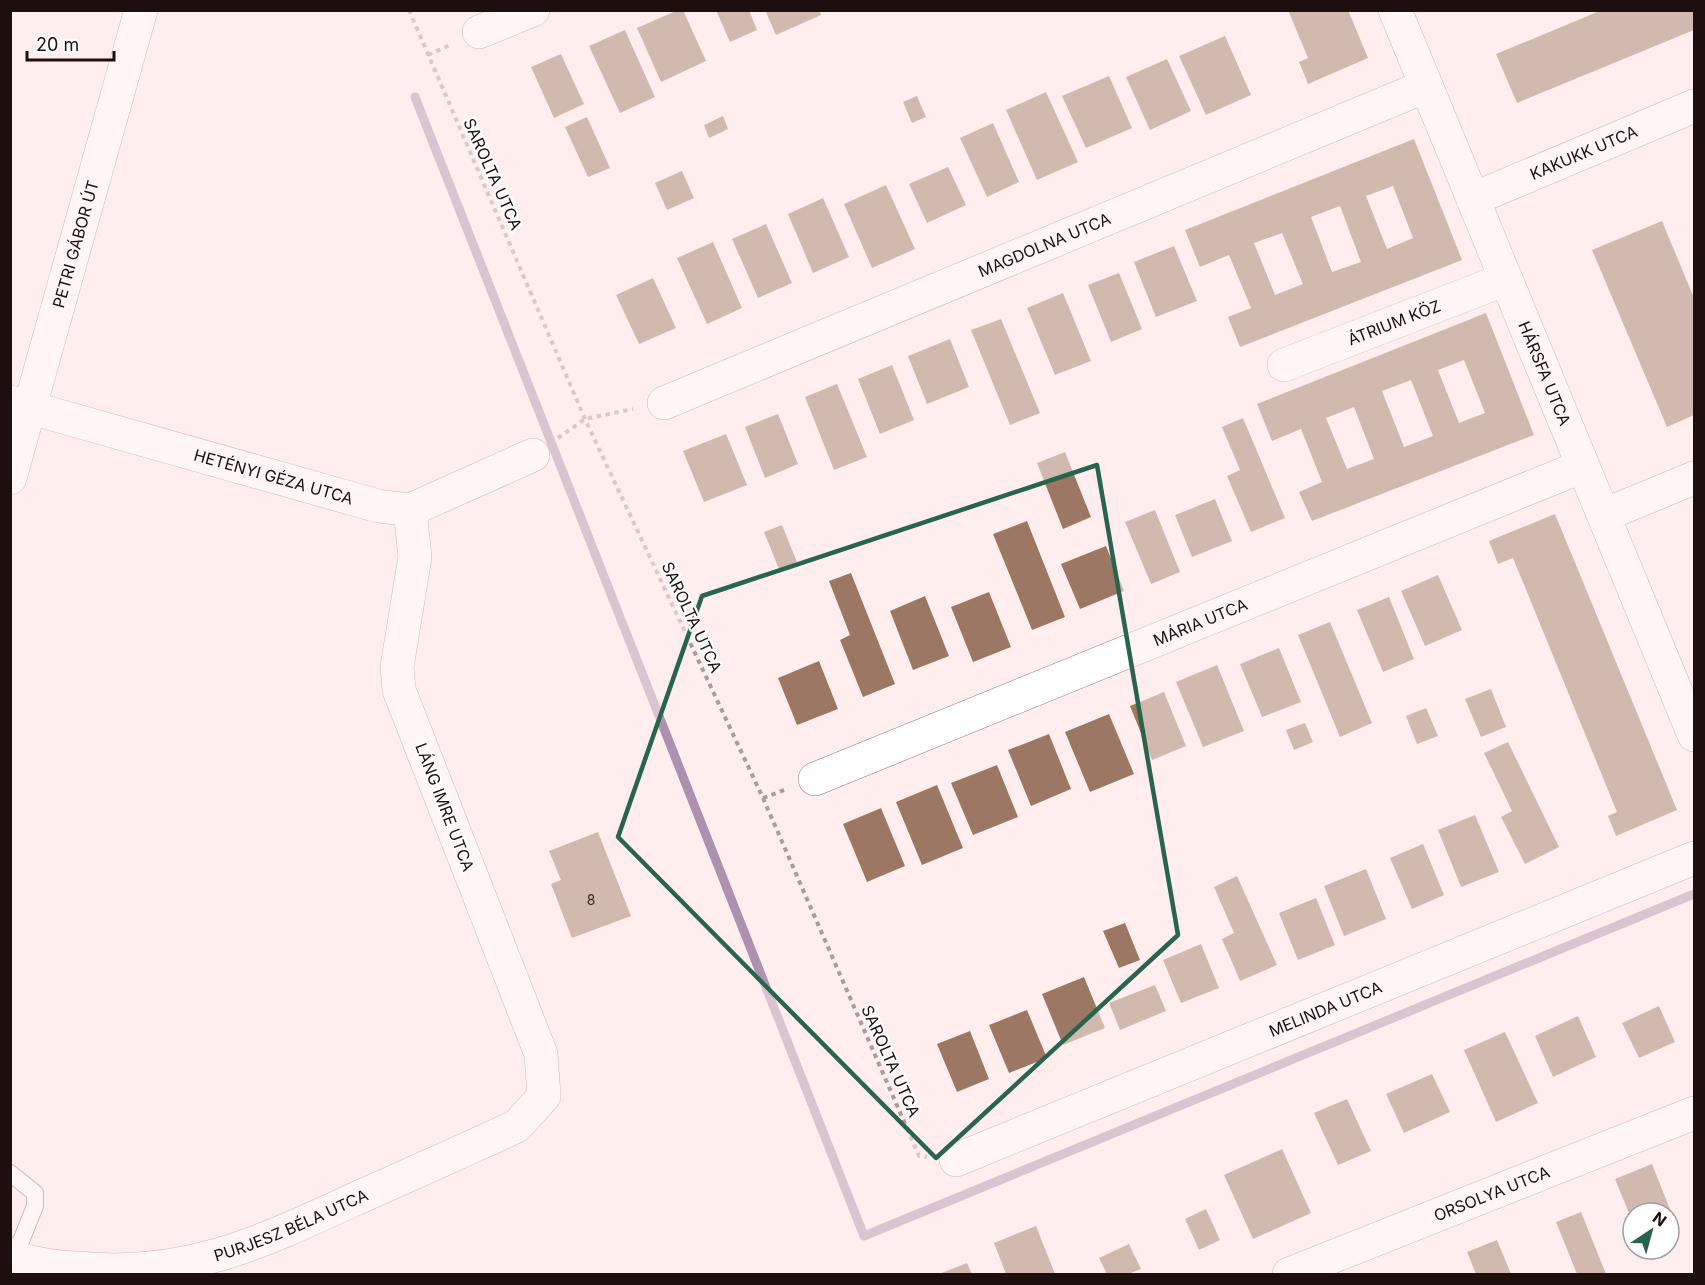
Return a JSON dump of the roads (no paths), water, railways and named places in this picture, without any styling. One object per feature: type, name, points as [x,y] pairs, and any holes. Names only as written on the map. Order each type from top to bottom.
[{"type":"street","name":"PETRI GÁBOR ÚT","points":[[10,478],[20,405],[141,10]]},
{"type":"street","points":[[480,32],[533,10]]},
{"type":"street","name":"HÁRSFA UTCA","points":[[1395,10],[1695,735]]},
{"type":"street","name":"MAGDOLNA UTCA","points":[[664,403],[1426,86]]},
{"type":"street","name":"KAKUKK UTCA","points":[[1473,198],[1695,106]]},
{"type":"street","name":"ÁTRIUM KÖZ","points":[[1284,364],[1506,279]]},
{"type":"street","name":"HETÉNYI GÉZA UTCA","points":[[20,405],[378,506],[410,510]]},
{"type":"street","points":[[410,510],[533,455]]},
{"type":"street","name":"MÁRIA UTCA","points":[[815,779],[1583,466]]},
{"type":"street","points":[[1604,515],[1695,478]]},
{"type":"street","name":"LÁNG IMRE UTCA","points":[[410,510],[415,557],[397,667],[399,690],[541,1054],[544,1096]]},
{"type":"street","name":"MELINDA UTCA","points":[[956,1160],[1695,858]]},
{"type":"street","name":"PURJESZ BÉLA UTCA","points":[[13,1255],[59,1267],[101,1271],[177,1266],[228,1254],[273,1237],[517,1126],[544,1096]]},
{"type":"street","name":"ORSOLYA UTCA","points":[[1289,1275],[1695,1113]]},
{"type":"lane","points":[[10,1173],[34,1193],[35,1206],[13,1255]]},
{"type":"waterway","points":[[415,97],[864,1236],[1694,894]]}]
